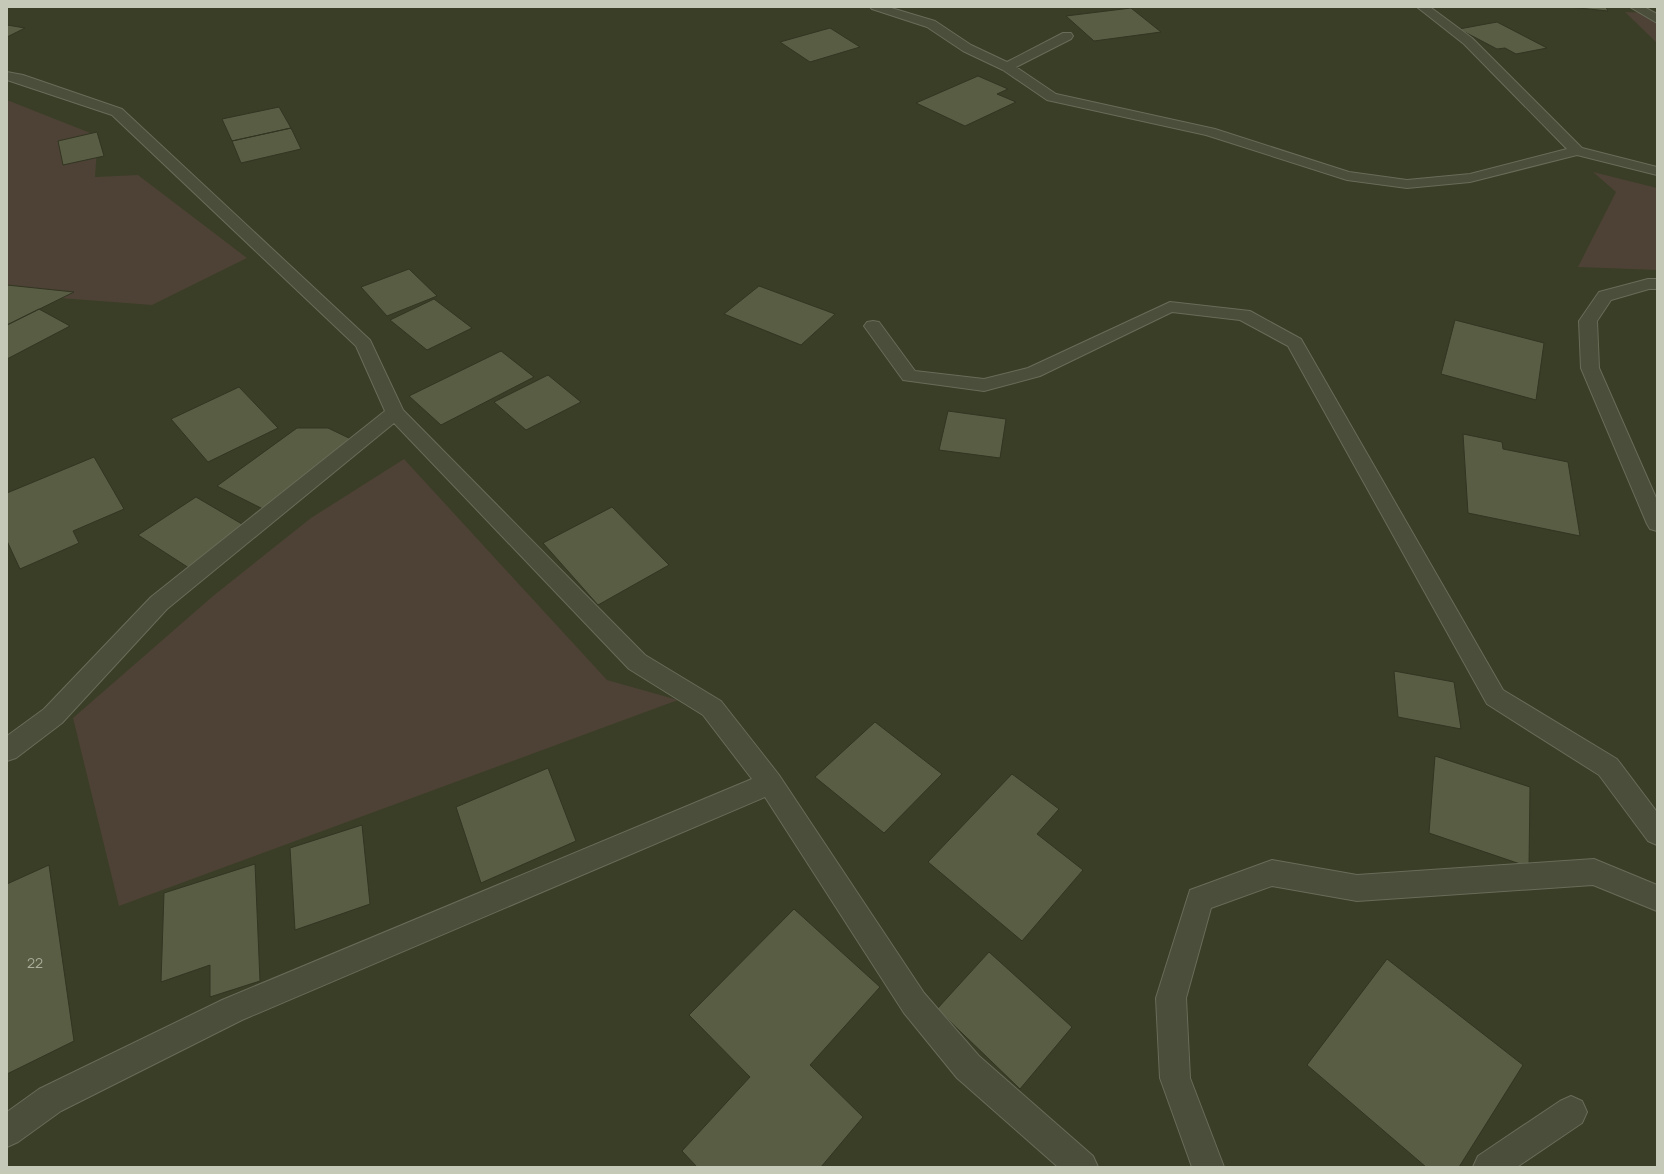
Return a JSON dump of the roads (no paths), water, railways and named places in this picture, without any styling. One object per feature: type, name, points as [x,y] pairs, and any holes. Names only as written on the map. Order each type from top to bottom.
[{"type":"street","points":[[876,7],[930,24],[967,48],[1007,67],[1052,97],[1210,132],[1347,176],[1407,184],[1470,178],[1577,151],[1657,171]]},
{"type":"street","points":[[1423,7],[1468,41],[1577,151]]},
{"type":"street","points":[[1636,7],[1657,19]]},
{"type":"street","points":[[1007,67],[1067,36]]},
{"type":"street","points":[[7,76],[18,78],[117,112],[364,344],[395,413],[637,662],[712,708],[770,783],[914,1004],[968,1067],[1082,1167]]},
{"type":"street","points":[[1657,284],[1648,284],[1605,296],[1588,320],[1590,368],[1657,524]]},
{"type":"street","points":[[873,326],[909,376],[984,385],[1034,372],[1170,307],[1244,315],[1295,343],[1494,697],[1608,767],[1657,833]]},
{"type":"street","points":[[7,750],[52,716],[159,603],[395,413]]},
{"type":"street","points":[[7,1131],[50,1100],[232,1010],[770,783]]},
{"type":"street","points":[[1208,1167],[1175,1078],[1171,998],[1200,899],[1272,873],[1358,888],[1594,872],[1657,898]]},
{"type":"street","points":[[1489,1167],[1571,1112]]}]
